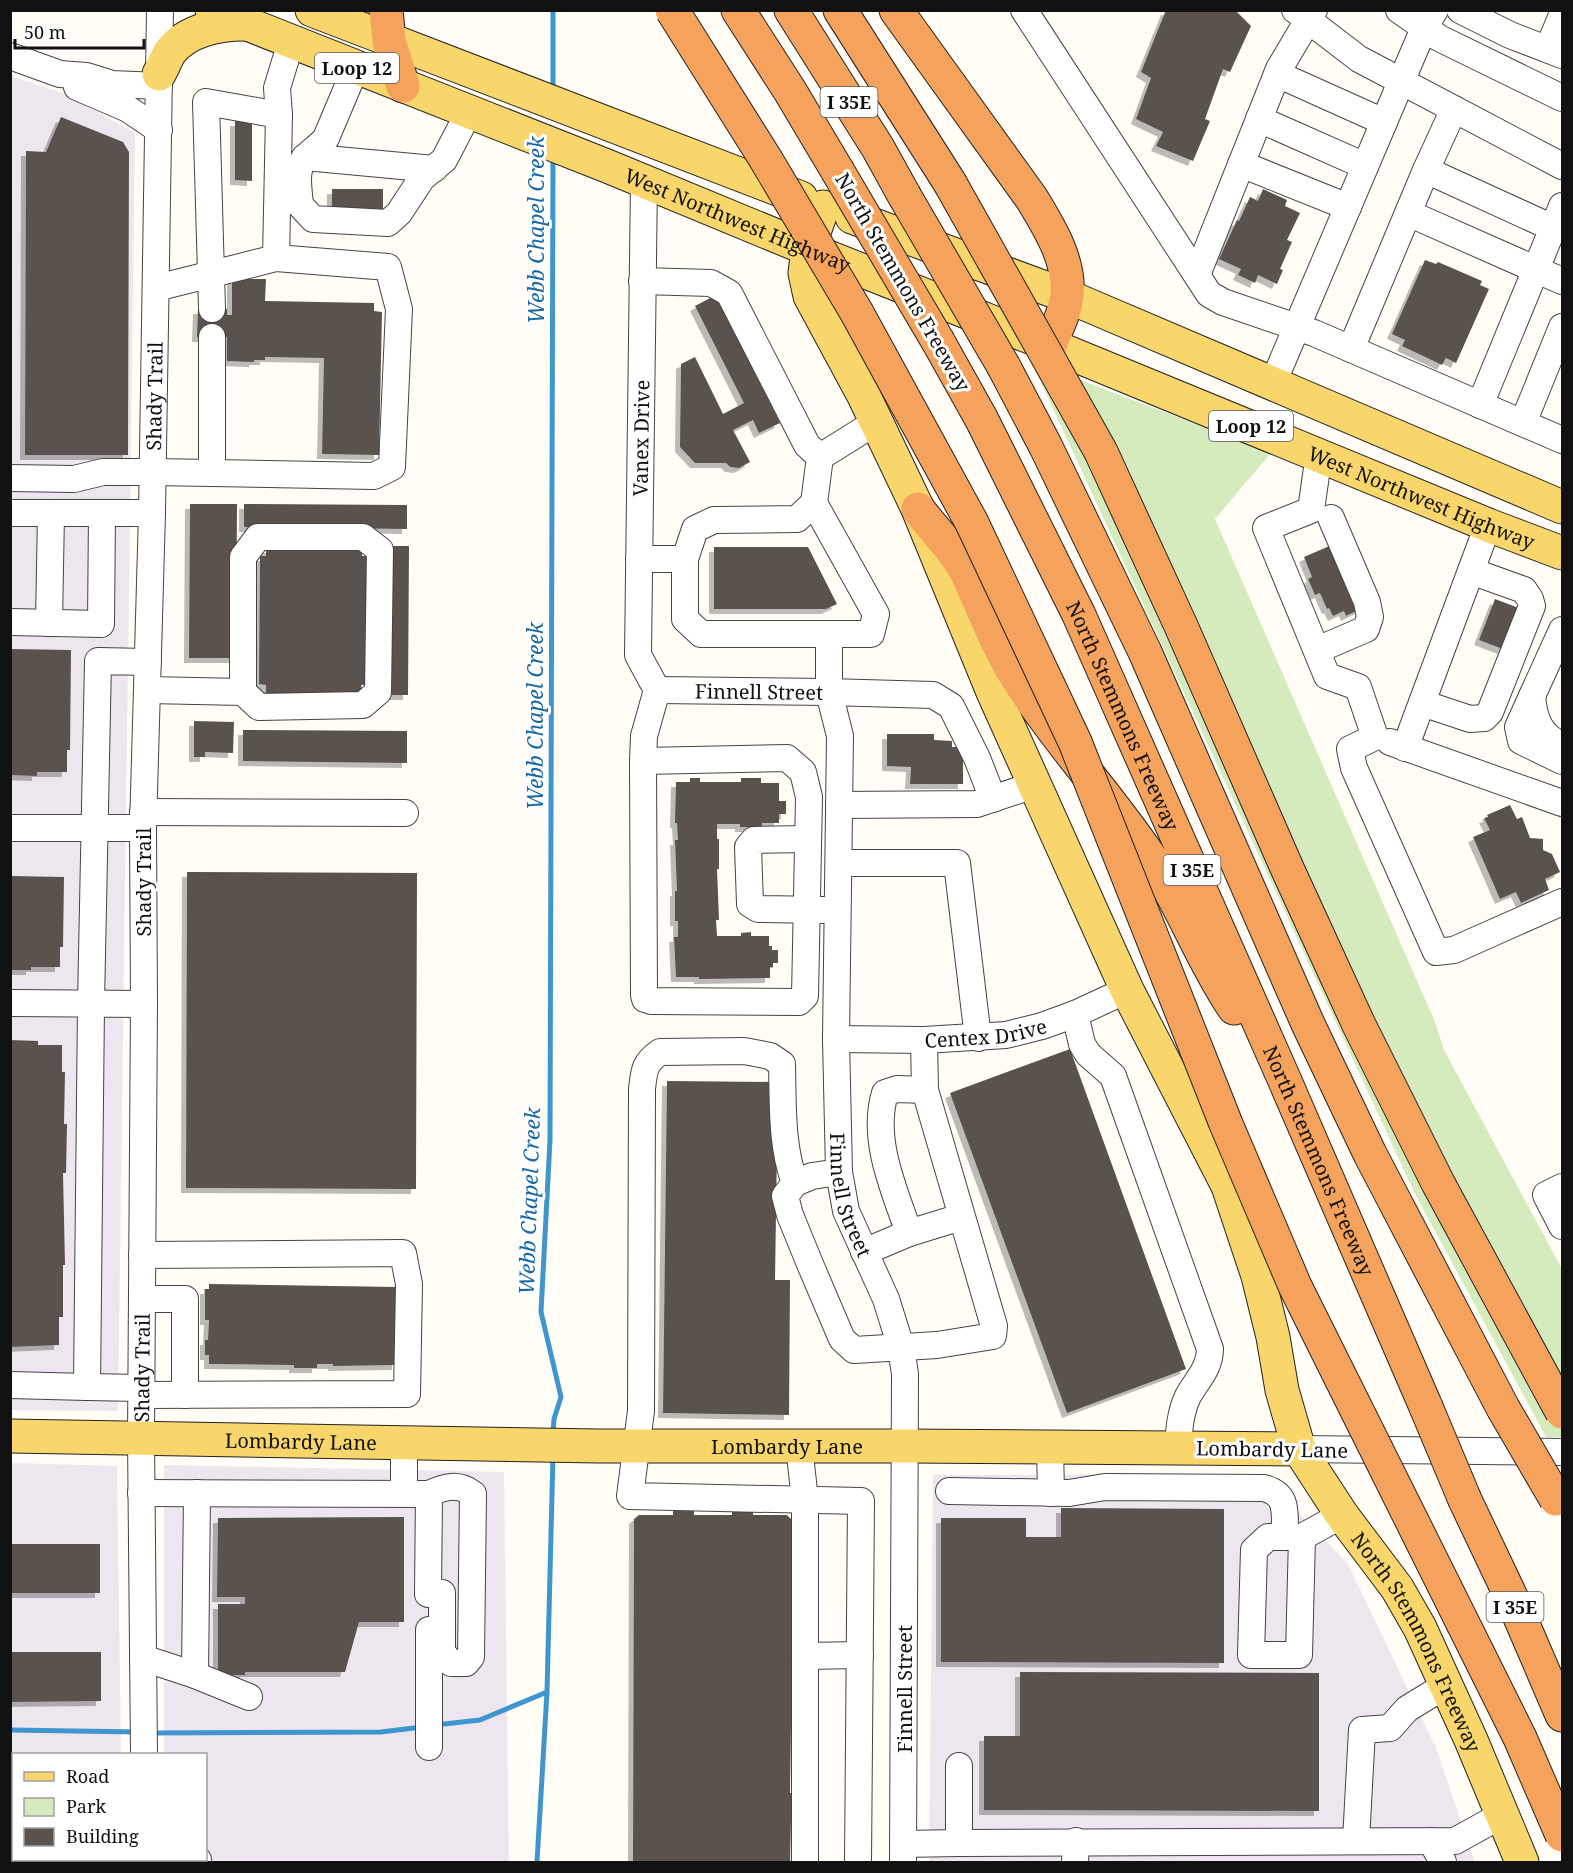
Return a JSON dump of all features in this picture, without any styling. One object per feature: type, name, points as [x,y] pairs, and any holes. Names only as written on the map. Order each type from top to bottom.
[{"type":"highway","points":[[672,10],[765,158],[857,313],[972,523],[1075,742],[1226,1124],[1295,1286],[1520,1738],[1563,1835]]},
{"type":"highway","name":"North Stemmons Freeway","points":[[738,10],[790,92],[939,343],[987,430],[1079,615],[1285,1080],[1465,1500],[1513,1600],[1563,1715]]},
{"type":"highway","name":"I 35E","points":[[791,10],[878,148],[1004,367],[1046,447],[1145,652],[1303,1013],[1370,1154],[1503,1408],[1559,1504]]},
{"type":"highway","points":[[840,10],[950,183],[1101,452],[1359,1025],[1438,1183],[1563,1412]]},
{"type":"highway","points":[[896,10],[1032,199],[1051,230],[1066,272],[1067,296],[1050,345]]},
{"type":"highway","points":[[388,26],[403,86]]},
{"type":"highway","points":[[918,509],[964,568],[990,628],[1012,670],[1043,718],[1152,860],[1219,985],[1285,1080]]},
{"type":"main road","name":"West Northwest Highway","points":[[212,10],[607,166],[1319,454],[1488,525],[1563,553]]},
{"type":"main road","name":"Loop 12","points":[[312,10],[388,26],[502,82],[823,207],[1067,296],[1563,507]]},
{"type":"main road","points":[[159,80],[170,52],[180,43],[195,34],[226,24],[246,24]]},
{"type":"main road","name":"North Stemmons Freeway","points":[[823,207],[808,249],[805,273],[810,296],[876,422],[918,509],[993,692],[1127,990],[1228,1186],[1258,1276],[1273,1336],[1282,1390],[1299,1449],[1342,1515],[1397,1588],[1420,1628],[1522,1863]]},
{"type":"main road","points":[[1250,1448],[1266,1432],[1277,1414],[1282,1390]]},
{"type":"main road","name":"Lombardy Lane","points":[[10,1436],[599,1446],[1299,1449]]},
{"type":"street","name":"Shady Trail","points":[[144,1750],[141,1493],[143,820],[152,513],[160,10]]},
{"type":"street","points":[[1399,10],[1429,19],[1439,38],[1563,98]]},
{"type":"street","points":[[1460,10],[1510,35],[1555,52],[1563,15]]},
{"type":"street","points":[[1029,12],[1209,294],[1223,302],[1314,333],[1563,440]]},
{"type":"street","points":[[1197,275],[1277,74],[1305,14],[1359,59],[1563,166]]},
{"type":"street","points":[[1273,383],[1429,19]]},
{"type":"street","points":[[276,258],[279,115],[277,88],[291,42]]},
{"type":"street","points":[[10,56],[60,74],[86,76],[112,84],[159,80]]},
{"type":"street","points":[[356,67],[326,138],[318,148],[305,157],[298,168],[300,205],[313,219],[388,223],[399,213],[422,178],[444,160],[469,112]]},
{"type":"street","points":[[60,74],[80,90],[128,109],[159,130]]},
{"type":"street","points":[[1277,74],[1384,122]]},
{"type":"street","points":[[212,309],[206,102],[279,115]]},
{"type":"street","points":[[1351,349],[1454,109]]},
{"type":"street","points":[[1259,119],[1365,166]]},
{"type":"street","points":[[305,157],[434,169]]},
{"type":"street","points":[[1241,164],[1348,207]]},
{"type":"street","points":[[1426,170],[1558,217],[1480,405]]},
{"type":"street","name":"Vanex Drive","points":[[644,181],[638,655],[657,690]]},
{"type":"street","points":[[1408,213],[1563,281]]},
{"type":"street","points":[[10,478],[74,479],[103,472],[374,476],[392,467],[399,309],[388,267],[276,258],[156,288]]},
{"type":"street","points":[[642,281],[711,284],[729,293],[807,445],[820,457]]},
{"type":"street","points":[[1522,423],[1563,327]]},
{"type":"street","points":[[212,337],[212,473]]},
{"type":"street","points":[[820,457],[876,422]]},
{"type":"street","points":[[1319,454],[1311,510],[1266,528],[1327,676],[1358,687],[1375,737]]},
{"type":"street","points":[[814,503],[797,519],[714,520],[695,529],[685,558],[685,620],[700,634],[871,634],[876,614],[814,503],[820,457]]},
{"type":"street","points":[[10,513],[152,513]]},
{"type":"street","points":[[49,623],[51,513]]},
{"type":"street","points":[[10,622],[101,624],[102,513]]},
{"type":"street","points":[[1317,650],[1366,629],[1370,617],[1368,602],[1331,518]]},
{"type":"street","points":[[1405,748],[1488,525]]},
{"type":"street","points":[[148,690],[243,692],[259,707],[363,705],[378,692],[380,550],[363,537],[258,537],[243,556],[243,692]]},
{"type":"street","points":[[639,559],[685,558]]},
{"type":"street","points":[[1422,703],[1470,719],[1484,718],[1490,712],[1532,606],[1524,590],[1471,571]]},
{"type":"street","points":[[1563,630],[1518,727],[1521,741],[1563,761]]},
{"type":"street","points":[[829,634],[829,692],[933,696],[951,706],[977,758],[993,799]]},
{"type":"street","points":[[87,1387],[91,1004],[98,661],[148,662]]},
{"type":"street","points":[[643,761],[787,758],[803,772],[809,797],[805,996],[803,1000],[799,1002],[651,1001],[645,999],[643,761],[644,736],[657,690]]},
{"type":"street","name":"Finnell Street","points":[[657,690],[829,692],[840,736],[836,1039],[839,1172],[846,1211],[886,1299],[902,1347],[905,1374],[903,1853]]},
{"type":"street","points":[[1532,696],[1533,713],[1540,728],[1551,740],[1563,745]]},
{"type":"street","points":[[1563,803],[1375,737],[1350,749],[1354,768],[1436,951],[1454,950],[1563,902]]},
{"type":"street","points":[[840,805],[977,804],[1034,786]]},
{"type":"street","points":[[10,828],[95,829],[143,820],[405,813]]},
{"type":"street","points":[[807,839],[754,840],[748,847],[750,904],[758,909],[838,909]]},
{"type":"street","points":[[839,863],[957,863],[978,1038]]},
{"type":"street","name":"Centex Drive","points":[[836,1039],[924,1040],[1006,1035],[1042,1026],[1075,1014],[1127,990]]},
{"type":"street","points":[[10,1003],[144,1005]]},
{"type":"street","points":[[1075,1014],[1082,1044],[1088,1054],[1113,1076],[1210,1349],[1206,1370],[1182,1410],[1178,1448]]},
{"type":"street","points":[[839,1172],[812,1176],[795,1183],[785,1196],[790,1215],[842,1339],[854,1350],[937,1345],[993,1336],[994,1326],[925,1090],[924,1040]]},
{"type":"street","points":[[795,1183],[788,1166],[785,1141],[782,1064],[770,1056],[744,1051],[660,1052],[650,1058],[644,1069],[642,1089],[641,1411],[630,1496],[861,1501],[858,1863]]},
{"type":"street","points":[[909,1233],[886,1168],[880,1109],[885,1093],[897,1089],[925,1090]]},
{"type":"street","points":[[1563,1187],[1546,1195],[1563,1226]]},
{"type":"street","points":[[864,1252],[909,1233],[961,1217]]},
{"type":"street","points":[[10,1385],[87,1387],[185,1395],[407,1394],[409,1284],[403,1253],[142,1255]]},
{"type":"street","points":[[142,1299],[185,1299],[185,1395]]},
{"type":"street","points":[[404,1443],[404,1493]]},
{"type":"street","points":[[799,1446],[805,1500],[805,1863]]},
{"type":"street","points":[[1050,1447],[1051,1493]]},
{"type":"street","points":[[1213,1487],[1214,1448]]},
{"type":"street","name":"Lombardy Lane","points":[[1299,1449],[1563,1452]]},
{"type":"street","points":[[141,1493],[429,1494],[442,1487],[465,1488],[473,1494],[471,1658],[466,1663],[451,1663],[442,1652],[442,1593],[428,1594]]},
{"type":"street","points":[[949,1491],[1068,1493],[1105,1487],[1264,1488],[1275,1491],[1284,1502],[1293,1537],[1342,1515]]},
{"type":"street","points":[[195,1675],[197,1493]]},
{"type":"street","points":[[429,1494],[429,1747]]},
{"type":"street","points":[[805,1656],[860,1655]]},
{"type":"street","points":[[143,1658],[195,1675],[249,1697]]},
{"type":"street","points":[[1356,1841],[1362,1730],[1390,1728],[1407,1709],[1446,1685]]},
{"type":"street","points":[[959,1766],[959,1843]]},
{"type":"street","points":[[903,1853],[959,1843],[1075,1852],[1356,1841],[1431,1852],[1502,1815]]},
{"type":"street","points":[[1431,1852],[1443,1863]]},
{"type":"shaded area","points":[[11,76],[62,93],[135,133],[118,1411],[11,1410]]},
{"type":"shaded area","points":[[11,1463],[117,1466],[121,1753],[12,1753],[12,1861],[122,1862],[11,1862]]},
{"type":"shaded area","points":[[164,1465],[504,1472],[509,1862],[164,1862],[207,1861],[207,1753],[164,1753]]},
{"type":"shaded area","points":[[1262,1474],[1348,1564],[1436,1748],[1475,1862],[929,1862],[933,1475]]},
{"type":"green space","points":[[1031,361],[1271,453],[1215,519],[1435,1022],[1444,1050],[1562,1269],[1562,1437],[1546,1437],[1414,1192]]},
{"type":"building","points":[[1166,10],[1235,10],[1251,26],[1230,72],[1223,69],[1205,119],[1210,121],[1193,161],[1156,146],[1163,132],[1136,119],[1151,78],[1141,72]]},
{"type":"building","points":[[61,117],[123,142],[129,152],[128,455],[25,455],[26,151],[46,152]]},
{"type":"building","points":[[235,121],[252,121],[252,181],[235,180]]},
{"type":"building","points":[[332,189],[383,189],[383,211],[332,211]]},
{"type":"building","points":[[1263,189],[1287,200],[1285,206],[1300,213],[1287,240],[1292,242],[1280,269],[1283,270],[1277,284],[1258,275],[1255,283],[1238,275],[1241,269],[1219,259],[1250,197],[1258,201]]},
{"type":"building","points":[[1425,260],[1436,264],[1438,262],[1482,281],[1480,285],[1489,289],[1456,363],[1446,358],[1442,365],[1402,346],[1405,340],[1392,334]]},
{"type":"building","points":[[232,279],[266,279],[265,301],[374,303],[374,311],[382,312],[379,455],[322,454],[324,358],[265,357],[265,360],[254,360],[254,362],[227,361],[227,337],[197,337],[198,309],[227,309],[227,315],[232,315]]},
{"type":"building","points":[[716,295],[780,423],[759,433],[753,420],[733,430],[750,462],[739,468],[730,467],[726,463],[695,463],[680,447],[681,364],[695,357],[723,414],[744,403],[695,306]]},
{"type":"building","points":[[190,504],[237,504],[236,658],[189,658]]},
{"type":"building","points":[[244,504],[407,505],[407,529],[244,527]]},
{"type":"building","points":[[1334,544],[1362,608],[1346,616],[1344,611],[1333,616],[1320,593],[1315,595],[1308,579],[1312,577],[1304,557]]},
{"type":"building","points":[[392,546],[409,546],[408,695],[391,695]]},
{"type":"building","points":[[714,547],[808,547],[837,604],[826,609],[714,609]]},
{"type":"building","points":[[266,548],[362,549],[362,556],[368,556],[367,685],[361,685],[361,694],[266,693],[266,685],[259,684],[260,556],[266,556]]},
{"type":"building","points":[[1495,599],[1524,610],[1508,651],[1479,640]]},
{"type":"building","points":[[10,649],[71,650],[70,750],[67,750],[67,772],[37,772],[37,776],[10,775]]},
{"type":"building","points":[[194,721],[234,722],[233,753],[205,752],[205,757],[194,757]]},
{"type":"building","points":[[243,730],[407,731],[407,763],[243,761]]},
{"type":"building","points":[[887,734],[934,734],[934,740],[952,741],[952,747],[959,747],[959,751],[963,751],[963,784],[910,784],[911,767],[887,766]]},
{"type":"building","points":[[690,778],[700,778],[700,782],[741,782],[741,778],[761,778],[761,783],[779,783],[779,801],[786,801],[786,814],[779,814],[779,823],[762,823],[762,827],[717,824],[719,920],[716,920],[717,936],[741,936],[741,933],[751,932],[751,936],[769,936],[769,946],[772,946],[772,950],[778,950],[778,963],[773,963],[773,967],[770,967],[770,978],[676,977],[674,937],[678,937],[678,921],[675,921],[675,891],[677,891],[675,840],[678,840],[677,823],[675,823],[676,782],[690,782]]},
{"type":"building","points":[[1510,805],[1517,819],[1522,817],[1530,838],[1543,839],[1543,850],[1552,854],[1560,872],[1545,879],[1549,890],[1521,903],[1516,892],[1500,899],[1473,837],[1490,830],[1484,818],[1488,817],[1487,815]]},
{"type":"building","points":[[187,872],[417,873],[416,1189],[186,1188]]},
{"type":"building","points":[[10,876],[64,877],[63,947],[60,947],[60,967],[10,970]]},
{"type":"building","points":[[10,1040],[38,1041],[38,1045],[62,1045],[62,1072],[65,1072],[64,1124],[67,1124],[66,1173],[63,1173],[65,1265],[63,1265],[63,1317],[59,1317],[59,1345],[10,1347]]},
{"type":"building","points":[[1070,1049],[1186,1369],[1067,1413],[950,1093]]},
{"type":"building","points":[[667,1081],[778,1082],[775,1280],[790,1280],[789,1415],[663,1413]]},
{"type":"building","points":[[209,1284],[398,1287],[397,1365],[317,1364],[317,1368],[294,1368],[294,1365],[209,1364],[209,1355],[205,1355],[209,1320],[205,1320],[205,1289],[209,1289]]},
{"type":"building","points":[[1061,1508],[1224,1509],[1224,1663],[941,1662],[941,1518],[1026,1518],[1026,1537],[1061,1537]]},
{"type":"building","points":[[673,1510],[694,1510],[694,1515],[732,1515],[732,1511],[753,1510],[753,1515],[787,1515],[792,1520],[791,1604],[795,1604],[795,1629],[791,1629],[791,1699],[799,1699],[799,1724],[791,1724],[790,1793],[795,1793],[795,1819],[791,1819],[790,1862],[633,1862],[634,1519],[639,1515],[673,1515]]},
{"type":"building","points":[[404,1517],[404,1622],[359,1622],[345,1672],[245,1672],[245,1675],[218,1675],[218,1604],[245,1604],[245,1597],[217,1597],[218,1518]]},
{"type":"building","points":[[10,1544],[100,1544],[100,1593],[10,1593]]},
{"type":"building","points":[[10,1652],[101,1652],[101,1701],[10,1702]]},
{"type":"building","points":[[1020,1672],[1319,1673],[1319,1811],[984,1810],[984,1736],[1020,1736]]},
{"type":"building","points":[[56,1861],[97,1861],[97,1862]]},
{"type":"waterway","name":"Webb Chapel Creek","points":[[553,10],[553,90]]},
{"type":"waterway","name":"Webb Chapel Creek","points":[[553,156],[550,1140],[541,1312],[561,1397],[554,1419],[553,1433]]},
{"type":"waterway","points":[[537,1862],[547,1692],[553,1455]]},
{"type":"waterway","points":[[435,1725],[480,1720],[547,1692]]},
{"type":"waterway","points":[[150,1733],[381,1732],[422,1727]]},
{"type":"waterway","points":[[10,1730],[138,1732]]}]
